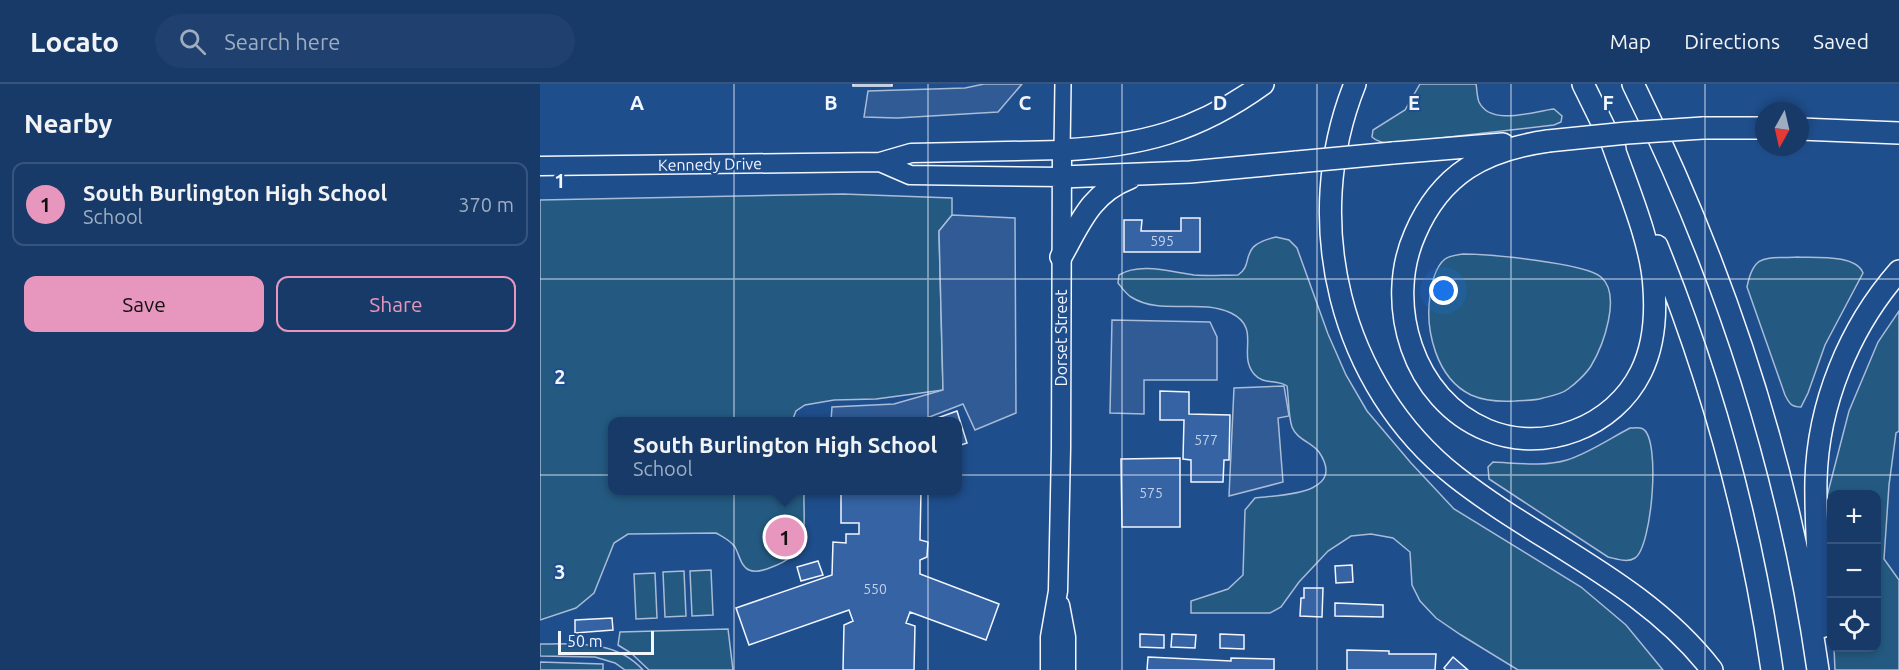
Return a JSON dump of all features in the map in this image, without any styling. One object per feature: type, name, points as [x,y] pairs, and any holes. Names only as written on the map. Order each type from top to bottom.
[{"type":"highway","points":[[1062,150],[1110,146],[1168,134],[1221,111],[1263,84]]},
{"type":"highway","points":[[1355,84],[1335,154],[1331,187],[1330,232],[1334,266],[1345,312],[1361,354],[1381,391],[1405,426],[1440,464],[1473,489],[1636,597],[1682,636],[1712,670]]},
{"type":"highway","points":[[1583,84],[1611,141],[1666,267],[1710,395],[1735,482],[1772,670]]},
{"type":"highway","points":[[1633,84],[1694,218],[1718,279],[1747,365],[1791,528],[1818,670]]},
{"type":"highway","points":[[1062,177],[1145,174],[1297,162],[1548,141],[1627,132],[1755,128]]},
{"type":"highway","points":[[1809,129],[1899,133]]},
{"type":"highway","points":[[1548,141],[1519,146],[1489,155],[1469,166],[1450,181],[1434,200],[1416,231],[1407,253],[1402,287],[1402,311],[1411,348],[1437,392],[1455,410],[1476,424],[1498,434],[1524,439],[1564,435],[1602,417],[1629,392],[1647,357],[1655,314],[1652,270],[1645,240],[1611,141]]},
{"type":"highway","points":[[1061,257],[1095,200],[1116,184],[1145,174]]},
{"type":"highway","points":[[1824,670],[1816,498],[1817,463],[1822,428],[1837,375],[1852,340],[1871,308],[1899,271]]},
{"type":"main road","name":"Kennedy Drive","points":[[540,166],[880,162],[911,153],[1062,150]]},
{"type":"main road","name":"Dorset Street","points":[[1050,670],[1050,637],[1058,591],[1062,150]]},
{"type":"main road","name":"Kennedy Drive","points":[[880,162],[910,175],[1062,177]]},
{"type":"main road","name":"Dorset Street","points":[[1058,591],[1066,637],[1066,670]]},
{"type":"street","name":"Dorset Street","points":[[1062,150],[1063,84]]},
{"type":"shaded area","points":[[984,84],[1022,84],[998,112],[897,118],[864,117],[868,91],[965,88]]},
{"type":"shaded area","points":[[1420,84],[1476,84],[1479,102],[1485,110],[1493,114],[1514,116],[1554,109],[1562,116],[1561,122],[1554,125],[1398,143],[1381,142],[1372,137],[1373,130],[1405,110]]},
{"type":"shaded area","points":[[843,194],[952,198],[952,215],[939,231],[943,390],[876,399],[834,400],[805,405],[796,411],[794,417],[608,417],[608,495],[804,495],[803,537],[794,554],[785,561],[755,571],[746,568],[733,545],[716,533],[628,534],[614,543],[594,593],[576,608],[540,620],[540,200]]},
{"type":"shaded area","points":[[952,215],[1015,218],[1016,413],[975,430],[963,404],[929,417],[831,417],[832,407],[894,404],[943,390],[939,231]]},
{"type":"shaded area","points":[[1276,237],[1289,240],[1297,248],[1328,334],[1346,375],[1367,411],[1411,463],[1454,509],[1581,587],[1626,625],[1663,670],[1518,670],[1436,618],[1420,601],[1412,585],[1410,552],[1393,538],[1371,534],[1351,536],[1328,551],[1299,582],[1281,607],[1270,613],[1191,613],[1191,601],[1228,589],[1243,575],[1245,510],[1255,498],[1307,490],[1318,485],[1325,477],[1326,466],[1319,452],[1297,435],[1292,427],[1287,386],[1262,380],[1249,366],[1247,334],[1240,319],[1231,313],[1207,307],[1143,303],[1124,291],[1118,283],[1119,275],[1127,271],[1146,268],[1194,275],[1238,275],[1256,245]]},
{"type":"shaded area","points":[[1463,254],[1576,267],[1601,277],[1607,285],[1610,296],[1605,334],[1591,366],[1574,384],[1563,392],[1540,399],[1498,401],[1471,395],[1449,377],[1435,352],[1429,323],[1430,296],[1434,276],[1442,262],[1449,257]]},
{"type":"shaded area","points":[[1797,257],[1844,260],[1859,267],[1863,273],[1825,345],[1801,407],[1791,404],[1785,395],[1747,287],[1753,268],[1763,260]]},
{"type":"shaded area","points":[[1899,311],[1899,431],[1896,433],[1889,485],[1884,559],[1899,580],[1899,670],[1835,670],[1834,652],[1881,652],[1881,490],[1829,490],[1849,411],[1878,342]]},
{"type":"shaded area","points":[[1112,320],[1210,322],[1217,337],[1217,380],[1144,380],[1144,414],[1110,413]]},
{"type":"shaded area","points":[[1284,386],[1289,416],[1278,418],[1283,482],[1229,496],[1234,388]]},
{"type":"shaded area","points":[[1630,428],[1642,428],[1649,437],[1653,471],[1650,515],[1646,535],[1641,550],[1635,558],[1622,560],[1608,557],[1489,479],[1488,467],[1493,462],[1540,464],[1567,460],[1591,450]]},
{"type":"shaded area","points":[[711,570],[713,615],[692,616],[690,571]]},
{"type":"shaded area","points":[[684,571],[686,616],[665,617],[663,572]]},
{"type":"shaded area","points":[[655,573],[657,618],[636,619],[634,574]]},
{"type":"shaded area","points":[[728,629],[733,670],[649,670],[631,653],[618,645],[620,632]]},
{"type":"shaded area","points":[[540,644],[582,644],[608,649],[621,653],[643,670],[625,670],[615,663],[595,657],[540,656]]},
{"type":"shaded area","points":[[540,662],[603,664],[603,670],[540,670]]},
{"type":"building","points":[[853,84],[892,84],[892,86],[853,86]]},
{"type":"building","points":[[1181,218],[1200,218],[1200,252],[1124,252],[1124,220],[1142,220],[1141,231],[1181,231]]},
{"type":"building","points":[[1160,391],[1189,392],[1189,414],[1230,415],[1229,460],[1224,460],[1223,482],[1191,482],[1191,460],[1183,459],[1184,420],[1160,420]]},
{"type":"building","points":[[957,411],[959,417],[940,417]]},
{"type":"building","points":[[962,427],[967,443],[962,445]]},
{"type":"building","points":[[1180,458],[1180,527],[1122,527],[1121,459]]},
{"type":"building","points":[[841,495],[921,495],[920,540],[928,542],[927,557],[920,560],[920,574],[999,604],[986,640],[910,612],[906,623],[915,626],[914,670],[843,670],[844,625],[853,621],[849,610],[749,645],[736,608],[832,575],[833,542],[846,543],[846,534],[859,534],[859,523],[841,523]]},
{"type":"building","points":[[818,561],[823,575],[801,581],[797,567]]},
{"type":"building","points":[[1352,565],[1353,582],[1336,583],[1335,566]]},
{"type":"building","points":[[1304,588],[1323,588],[1322,617],[1300,616]]},
{"type":"building","points":[[1335,603],[1383,605],[1383,617],[1335,616]]},
{"type":"building","points":[[612,618],[613,630],[575,633],[575,620]]},
{"type":"building","points":[[1140,634],[1164,635],[1164,648],[1140,647]]},
{"type":"building","points":[[1172,634],[1196,635],[1195,648],[1171,647]]},
{"type":"building","points":[[1220,634],[1244,635],[1244,649],[1220,648]]},
{"type":"building","points":[[1347,650],[1389,651],[1389,654],[1436,654],[1435,670],[1347,670]]},
{"type":"building","points":[[1148,657],[1231,661],[1231,658],[1274,659],[1274,670],[1147,670]]},
{"type":"building","points":[[1453,657],[1468,670],[1446,670],[1444,668]]},
{"type":"place","name":"South Burlington High School","points":[[785,537]]}]
